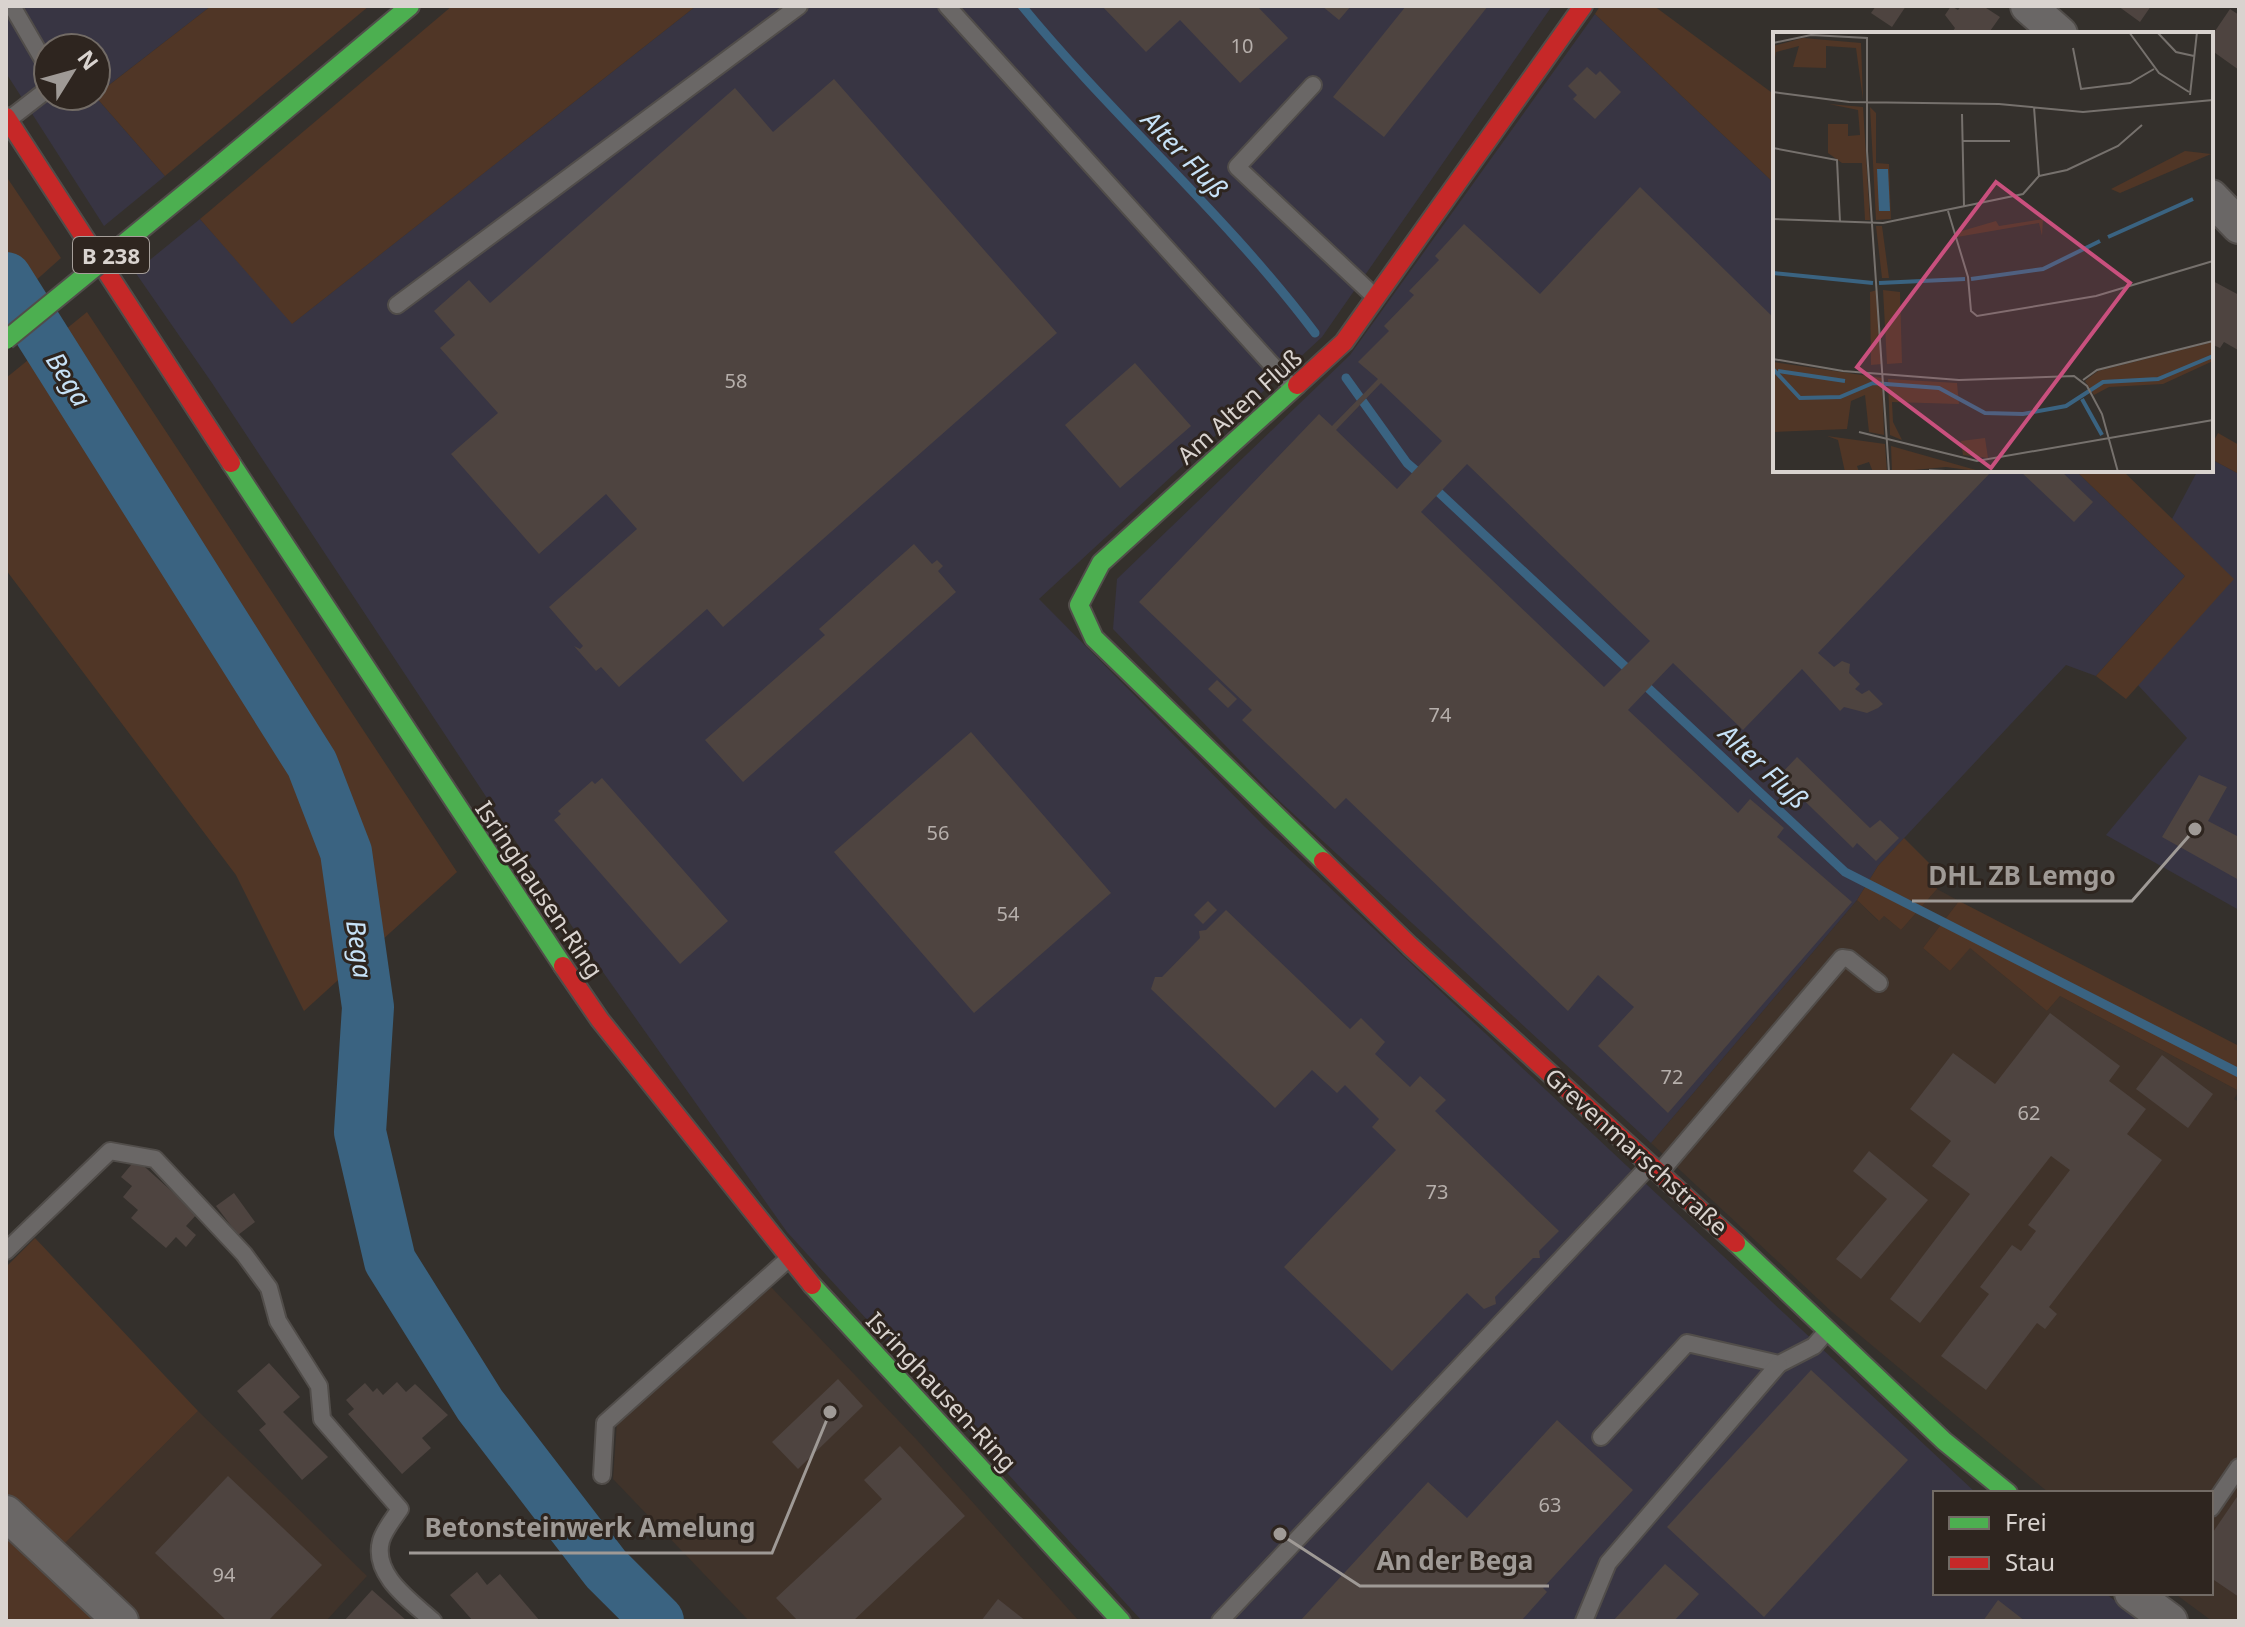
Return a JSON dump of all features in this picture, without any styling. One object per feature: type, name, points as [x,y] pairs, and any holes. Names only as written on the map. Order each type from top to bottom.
[{"type":"street","name":"B 238","points":[[6,340],[410,6]]},
{"type":"street","name":"Am Alten Fluß","points":[[1266,809],[1094,638],[1079,605],[1101,563],[1344,342],[1583,6]]},
{"type":"street","points":[[2028,6],[2058,32]]},
{"type":"street","name":"Isringhausen-Ring","points":[[7,119],[504,880],[600,1020],[788,1259],[1121,1621]]},
{"type":"street","points":[[2213,199],[2239,226]]},
{"type":"street","name":"Grevenmarschstraße","points":[[1266,809],[1410,946],[1655,1168],[1944,1441],[2006,1491]]},
{"type":"street","points":[[6,1513],[121,1621]]},
{"type":"lane","points":[[12,6],[32,40]]},
{"type":"lane","points":[[397,305],[799,6]]},
{"type":"lane","points":[[947,6],[1294,389]]},
{"type":"lane","points":[[1313,85],[1237,167],[1376,298]]},
{"type":"lane","points":[[7,119],[32,101]]},
{"type":"lane","points":[[1220,1621],[1655,1168],[1842,958],[1879,983]]},
{"type":"lane","points":[[6,1251],[110,1151],[155,1159],[244,1254],[269,1288],[278,1321],[319,1386],[322,1419],[400,1509],[381,1539],[379,1557],[395,1587],[433,1621]]},
{"type":"lane","points":[[602,1475],[605,1423],[788,1259]]},
{"type":"lane","points":[[1584,1621],[1608,1563],[1779,1364],[1814,1346],[1828,1330]]},
{"type":"lane","points":[[1601,1437],[1687,1343],[1779,1364]]},
{"type":"lane","points":[[2213,1505],[2239,1467]]},
{"type":"shaded area","points":[[6,6],[211,6],[112,83],[112,32],[32,32],[32,112],[109,112],[165,176],[104,226],[6,73]]},
{"type":"shaded area","points":[[211,6],[369,6],[165,176],[109,112],[112,112],[112,83]]},
{"type":"shaded area","points":[[452,6],[696,6],[292,324],[200,219]]},
{"type":"shaded area","points":[[696,6],[1552,6],[1322,337],[1039,599],[1264,826],[1974,1491],[1933,1491],[1933,1595],[2108,1595],[2141,1621],[1142,1621],[787,1232],[593,958],[212,383],[135,272],[200,219],[293,323]]},
{"type":"shaded area","points":[[1600,6],[1654,6],[1773,94],[1773,182],[1595,14]]},
{"type":"shaded area","points":[[1595,14],[1773,182],[1773,472],[2077,472],[2185,576],[2096,676],[2066,665],[1878,866],[1857,900],[1651,1143],[1275,797],[1113,629],[1117,579],[1350,355]]},
{"type":"shaded area","points":[[6,176],[61,258],[6,307]]},
{"type":"shaded area","points":[[87,312],[457,872],[304,1011],[236,875],[6,570],[6,378]]},
{"type":"shaded area","points":[[2218,433],[2239,445],[2239,474],[2213,460],[2213,442]]},
{"type":"shaded area","points":[[2213,460],[2239,474],[2239,910],[2106,835],[2187,738],[2138,685],[2233,579],[2172,519],[2197,472],[2213,472]]},
{"type":"shaded area","points":[[2077,472],[2124,472],[2234,579],[2126,699],[2096,676],[2185,576]]},
{"type":"shaded area","points":[[1904,838],[1933,867],[1937,889],[1901,930],[1884,916],[1879,921],[1857,900],[1878,866]]},
{"type":"shaded area","points":[[1937,889],[1959,901],[1923,948],[1950,971],[1969,947],[2047,1011],[2060,996],[2239,1091],[2234,1099],[2239,1102],[2239,1621],[2212,1621],[2177,1595],[2213,1595],[2213,1491],[2047,1491],[1832,1312],[1651,1143],[1857,900],[1878,921],[1884,916],[1901,930]]},
{"type":"shaded area","points":[[1959,901],[2239,1046],[2239,1091],[2060,996],[2047,1011],[1970,948],[1950,971],[1923,948]]},
{"type":"shaded area","points":[[35,1238],[198,1411],[58,1550],[6,1502],[6,1267]]},
{"type":"shaded area","points":[[771,1287],[916,1439],[1079,1621],[749,1621],[613,1479],[617,1421]]},
{"type":"shaded area","points":[[198,1411],[367,1576],[326,1621],[135,1621],[58,1550]]},
{"type":"shaded area","points":[[6,1533],[96,1621],[6,1621]]},
{"type":"building","points":[[1102,6],[1257,6],[1288,38],[1240,83],[1180,20],[1146,52]]},
{"type":"building","points":[[1322,6],[1351,6],[1339,20]]},
{"type":"building","points":[[1406,6],[1488,6],[1384,137],[1333,97]]},
{"type":"building","points":[[1876,6],[1906,6],[1892,27],[1871,13]]},
{"type":"building","points":[[1951,6],[1958,10],[1961,6],[1983,6],[2000,17],[1989,32],[1952,32],[1955,28],[1945,15]]},
{"type":"building","points":[[2118,6],[2151,6],[2140,22]]},
{"type":"building","points":[[2230,9],[2239,15],[2239,70],[2213,51],[2213,34]]},
{"type":"building","points":[[1587,67],[1596,75],[1600,71],[1621,92],[1595,119],[1573,99],[1577,95],[1568,86]]},
{"type":"building","points":[[834,79],[1057,333],[723,627],[707,609],[619,687],[601,667],[596,671],[574,646],[580,649],[583,646],[549,607],[637,529],[606,494],[539,554],[451,454],[498,413],[440,348],[455,335],[434,311],[469,280],[490,303],[735,88],[773,132]]},
{"type":"building","points":[[1640,187],[1773,317],[1773,472],[1991,472],[1818,653],[1834,667],[1842,661],[1850,664],[1849,673],[1860,684],[1855,689],[1862,694],[1869,690],[1883,704],[1878,708],[1867,713],[1844,707],[1840,711],[1802,669],[1743,730],[1673,663],[1628,710],[1738,813],[1750,799],[1784,828],[1777,837],[1852,902],[1668,1113],[1598,1046],[1634,1007],[1598,975],[1568,1011],[1346,798],[1335,809],[1242,720],[1252,710],[1139,602],[1319,414],[1332,426],[1378,379],[1358,362],[1389,331],[1384,326],[1414,295],[1409,291],[1439,260],[1435,256],[1464,224],[1540,294]],"holes":[[[1381,383],[1442,441],[1397,489],[1336,430]],[[1467,464],[1650,641],[1604,687],[1421,512]]]},
{"type":"building","points":[[2213,281],[2239,295],[2238,350],[2224,342],[2220,348],[2213,345]]},
{"type":"building","points":[[1135,363],[1191,426],[1120,488],[1065,425]]},
{"type":"building","points":[[2021,472],[2062,472],[2093,502],[2074,522]]},
{"type":"building","points":[[914,544],[932,564],[937,560],[943,566],[938,571],[956,592],[743,782],[705,740],[825,635],[819,629]]},
{"type":"building","points":[[1217,680],[1237,699],[1228,708],[1208,689]]},
{"type":"building","points":[[971,732],[1111,893],[974,1013],[834,852]]},
{"type":"building","points":[[1797,757],[1870,828],[1880,820],[1899,838],[1876,861],[1857,843],[1853,848],[1779,776]]},
{"type":"building","points":[[2199,775],[2227,787],[2208,821],[2239,837],[2239,880],[2162,837]]},
{"type":"building","points":[[602,778],[728,921],[680,964],[554,820],[561,814],[558,811],[592,781],[595,784]]},
{"type":"building","points":[[1208,901],[1217,910],[1203,924],[1194,915]]},
{"type":"building","points":[[1226,910],[1350,1029],[1361,1018],[1385,1042],[1375,1054],[1410,1087],[1420,1076],[1446,1100],[1435,1111],[1559,1231],[1539,1251],[1540,1258],[1533,1258],[1495,1297],[1496,1304],[1484,1309],[1467,1293],[1392,1371],[1284,1267],[1396,1150],[1372,1127],[1379,1119],[1345,1085],[1337,1093],[1312,1070],[1275,1108],[1151,989],[1155,977],[1162,977],[1200,938],[1199,931],[1206,930]]},
{"type":"building","points":[[2050,1013],[2120,1066],[2109,1081],[2146,1109],[2127,1134],[2162,1160],[2049,1307],[2057,1314],[2045,1329],[2037,1323],[1986,1390],[1941,1356],[1989,1294],[1980,1287],[2012,1245],[2021,1251],[2036,1231],[2028,1225],[2070,1170],[2051,1156],[1920,1323],[1890,1299],[1970,1194],[1932,1166],[1951,1141],[1910,1109],[1953,1053],[1995,1084]]},
{"type":"building","points":[[2162,1055],[2213,1094],[2188,1128],[2136,1089]]},
{"type":"building","points":[[1869,1151],[1928,1200],[1861,1279],[1836,1259],[1887,1199],[1853,1171]]},
{"type":"building","points":[[136,1159],[197,1214],[186,1226],[196,1235],[186,1247],[176,1237],[166,1248],[131,1218],[138,1210],[123,1197],[132,1186],[121,1177]]},
{"type":"building","points":[[234,1193],[255,1222],[238,1235],[216,1206]]},
{"type":"building","points":[[269,1363],[300,1397],[283,1412],[328,1457],[302,1480],[259,1430],[266,1424],[237,1391]]},
{"type":"building","points":[[1811,1370],[1908,1460],[1764,1617],[1667,1527]]},
{"type":"building","points":[[838,1379],[863,1406],[798,1469],[772,1442]]},
{"type":"building","points":[[397,1382],[406,1392],[415,1384],[448,1415],[422,1438],[431,1448],[402,1474],[348,1414],[354,1409],[346,1400],[365,1383],[373,1392],[377,1388],[383,1395]]},
{"type":"building","points":[[1557,1420],[1633,1490],[1543,1588],[1547,1592],[1521,1621],[1300,1621],[1428,1482],[1467,1518]]},
{"type":"building","points":[[900,1446],[965,1516],[853,1621],[798,1621],[776,1598],[882,1499],[864,1480]]},
{"type":"building","points":[[228,1476],[322,1565],[268,1621],[227,1621],[155,1553]]},
{"type":"building","points":[[2239,1494],[2239,1597],[2213,1579],[2213,1532]]},
{"type":"building","points":[[1665,1564],[1699,1594],[1674,1621],[1613,1621]]},
{"type":"building","points":[[477,1572],[487,1585],[500,1574],[540,1621],[473,1621],[450,1595]]},
{"type":"building","points":[[372,1590],[407,1621],[344,1621]]},
{"type":"building","points":[[998,1599],[1026,1621],[981,1621]]},
{"type":"building","points":[[1998,1600],[2025,1621],[1983,1621]]},
{"type":"waterway","name":"Alter Fluß","points":[[1022,6],[1245,248],[1315,333]]},
{"type":"waterway","name":"Bega","points":[[6,278],[312,764],[346,852],[368,1007],[360,1132],[390,1261],[480,1405],[606,1569],[658,1621]]},
{"type":"waterway","name":"Alter Fluß","points":[[1346,378],[1407,463],[1422,476]]},
{"type":"waterway","name":"Alter Fluß","points":[[1432,486],[1845,872],[2239,1073]]},
{"type":"traffic: fast","points":[[215,169],[410,6]]},
{"type":"traffic: fast","points":[[6,340],[215,169]]},
{"type":"traffic: fast","points":[[1297,385],[1101,563],[1079,605],[1094,638],[1323,861]]},
{"type":"traffic: fast","points":[[231,463],[563,966]]},
{"type":"traffic: fast","points":[[1736,1243],[1944,1441],[2006,1491]]},
{"type":"traffic: fast","points":[[812,1285],[1121,1621]]},
{"type":"traffic: jam","points":[[1297,385],[1344,342],[1583,6]]},
{"type":"traffic: jam","points":[[6,117],[231,463]]},
{"type":"traffic: jam","points":[[1323,861],[1410,946],[1736,1243]]},
{"type":"traffic: jam","points":[[563,966],[600,1020],[812,1285]]},
{"type":"place","name":"DHL ZB Lemgo","points":[[2195,829]]},
{"type":"place","name":"Betonsteinwerk Amelung","points":[[830,1412]]},
{"type":"place","name":"An der Bega","points":[[1280,1534]]}]
